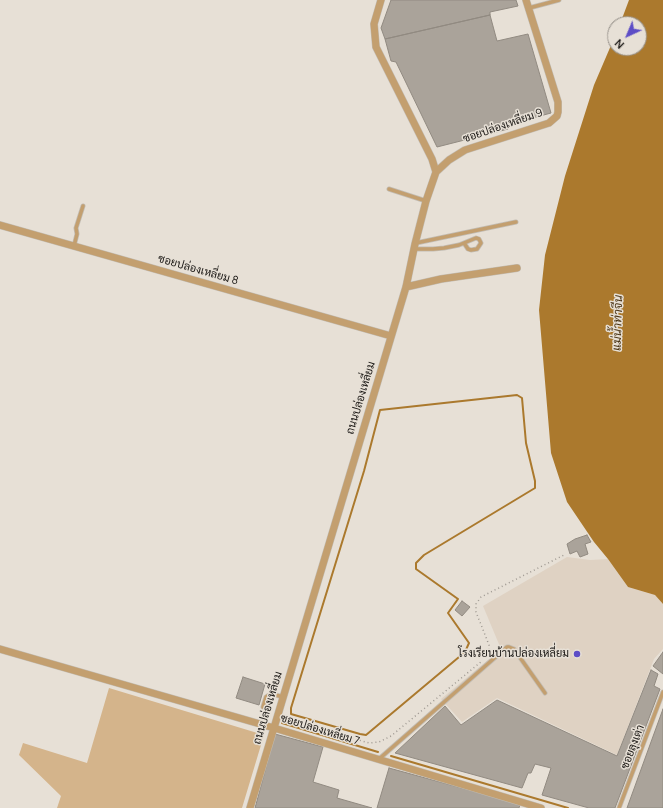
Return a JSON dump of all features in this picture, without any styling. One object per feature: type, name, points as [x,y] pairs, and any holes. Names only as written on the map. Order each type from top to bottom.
[{"type":"street","points":[[381,0],[374,24],[376,47],[432,159],[436,172]]},
{"type":"street","name":"ซอยปล่องเหลี่ยม 9","points":[[436,172],[449,160],[465,150],[549,123],[556,116],[558,112],[558,102],[526,0]]},
{"type":"street","name":"ถนนปล่องเหลี่ยม","points":[[250,808],[406,287],[414,246],[426,201],[436,172]]},
{"type":"street","name":"ซอยปล่องเหลี่ยม 8","points":[[0,225],[391,336]]},
{"type":"street","points":[[406,287],[441,279],[516,268]]},
{"type":"street","name":"ซอยปล่องเหลี่ยม 7","points":[[0,649],[379,759],[523,805],[542,808]]},
{"type":"lane","points":[[528,8],[559,0]]},
{"type":"lane","points":[[389,189],[426,201]]},
{"type":"lane","points":[[74,246],[77,234],[76,229],[82,206]]},
{"type":"lane","points":[[414,246],[516,222]]},
{"type":"lane","points":[[414,246],[433,249],[444,248],[476,238],[479,239],[481,243],[477,249],[472,250],[468,249],[464,243]]},
{"type":"lane","points":[[379,759],[507,647],[514,649],[545,693]]},
{"type":"lane","name":"ซอยลุงเต่า","points":[[619,808],[663,692]]},
{"type":"lane","points":[[263,707],[266,698],[269,695],[272,694],[283,697]]},
{"type":"path","points":[[277,716],[369,743],[379,742],[391,736],[486,658],[489,652],[489,645],[476,612],[476,604],[481,597],[564,555]]},
{"type":"shaded area","name":"โรงเรียนบ้านปล่องเหลี่ยม","points":[[567,557],[590,560],[608,559],[628,587],[655,595],[663,604],[663,649],[654,659],[617,755],[497,698],[462,722],[441,699],[501,649],[483,606]]},
{"type":"shaded area","points":[[109,688],[264,735],[242,808],[57,808],[61,796],[19,755],[23,743],[87,763]]},
{"type":"water","name":"แม่น้ำท่าจีน","points":[[629,0],[663,0],[663,604],[655,595],[628,587],[594,542],[567,502],[551,453],[539,310],[545,255],[565,176],[594,85],[607,55],[607,56],[647,56],[647,16],[623,16]]},
{"type":"building","points":[[391,0],[516,0],[518,6],[490,12],[490,15],[385,39],[381,28]]},
{"type":"building","points":[[490,15],[497,41],[528,34],[551,113],[507,125],[508,129],[437,147],[396,62],[391,61],[385,39]]},
{"type":"building","points":[[587,535],[591,542],[585,544],[588,554],[580,557],[577,551],[570,554],[567,544],[575,539]]},
{"type":"building","points":[[462,601],[470,607],[462,616],[455,610]]},
{"type":"building","points":[[663,652],[663,674],[653,666]]},
{"type":"building","points":[[651,670],[658,674],[654,686],[660,689],[615,808],[589,808],[542,795],[551,768],[535,764],[531,773],[528,773],[522,788],[395,753],[445,706],[461,725],[497,700],[617,756]]},
{"type":"building","points":[[243,677],[265,684],[259,705],[236,698]]},
{"type":"building","points":[[663,709],[663,808],[627,808]]},
{"type":"building","points":[[275,734],[323,747],[313,782],[339,790],[337,798],[372,808],[255,808]]},
{"type":"building","points":[[389,768],[520,804],[519,808],[377,808]]},
{"type":"waterway","points":[[517,395],[522,398],[526,443],[535,481],[535,488],[424,555],[416,563],[416,569],[458,599],[448,613],[469,643],[465,652],[366,735],[291,714],[291,708],[364,471],[380,410],[517,395]]},
{"type":"waterway","points":[[282,723],[378,752]]},
{"type":"waterway","points":[[391,756],[568,808]]},
{"type":"place","name":"โรงเรียนบ้านปล่องเหลี่ยม","points":[[577,654]]}]
